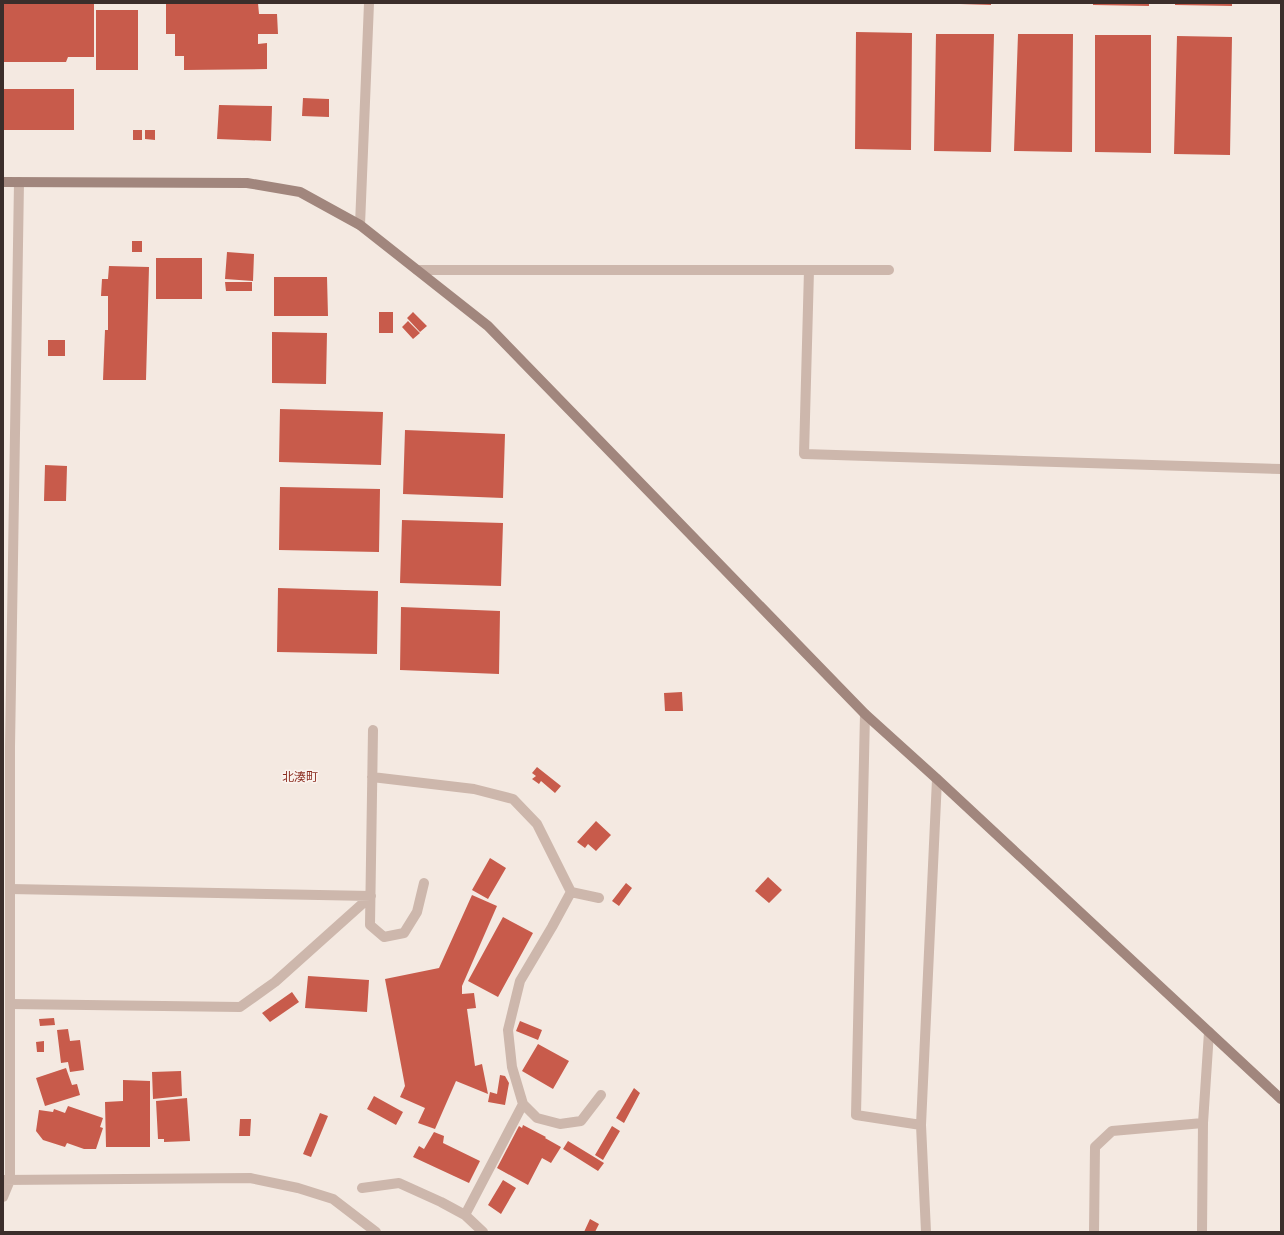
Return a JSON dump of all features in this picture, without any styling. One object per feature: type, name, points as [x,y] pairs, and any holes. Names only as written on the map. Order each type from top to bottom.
[{"type":"street","points":[[360,225],[369,3]]},
{"type":"street","points":[[3,182],[247,183],[300,192],[360,225],[488,326],[866,714],[937,778],[1281,1098]]},
{"type":"street","points":[[3,1197],[6,1180],[10,1004],[10,889],[6,747],[19,182]]},
{"type":"street","points":[[417,270],[889,270]]},
{"type":"street","points":[[810,270],[804,454],[1281,469]]},
{"type":"street","points":[[866,714],[856,1116],[921,1125]]},
{"type":"street","points":[[373,730],[370,926],[384,937],[404,933],[417,912],[424,883]]},
{"type":"street","points":[[372,777],[474,789],[513,799],[536,824],[571,892]]},
{"type":"street","points":[[926,1232],[921,1125],[937,778]]},
{"type":"street","points":[[10,889],[371,896]]},
{"type":"street","points":[[571,892],[599,898]]},
{"type":"street","points":[[571,892],[520,981],[508,1030],[512,1067],[523,1104],[537,1118],[560,1124],[581,1122],[601,1095]]},
{"type":"street","points":[[10,1004],[240,1007],[276,982],[371,896]]},
{"type":"street","points":[[1202,1232],[1203,1123],[1209,1032]]},
{"type":"street","points":[[465,1216],[523,1104]]},
{"type":"street","points":[[1094,1232],[1095,1147],[1112,1131],[1203,1123]]},
{"type":"street","points":[[6,1180],[250,1178],[298,1188],[333,1199],[376,1232]]},
{"type":"street","points":[[362,1188],[399,1183],[441,1202],[465,1216],[483,1232]]},
{"type":"building","points":[[3,3],[94,3],[94,57],[68,57],[66,62],[3,62]]},
{"type":"building","points":[[166,3],[258,3],[259,14],[277,14],[278,34],[258,34],[258,44],[267,43],[267,69],[184,70],[184,56],[175,56],[175,34],[166,34]]},
{"type":"building","points":[[991,3],[991,5],[960,4]]},
{"type":"building","points":[[1093,3],[1149,3],[1149,6],[1093,5]]},
{"type":"building","points":[[1175,3],[1232,3],[1232,6],[1175,5]]},
{"type":"building","points":[[96,10],[138,10],[138,70],[96,70]]},
{"type":"building","points":[[856,32],[912,33],[911,150],[855,149]]},
{"type":"building","points":[[936,34],[994,34],[991,152],[934,151]]},
{"type":"building","points":[[1018,34],[1073,34],[1072,152],[1014,151]]},
{"type":"building","points":[[1095,35],[1151,35],[1151,153],[1095,152]]},
{"type":"building","points":[[1177,36],[1232,37],[1230,155],[1174,154]]},
{"type":"building","points":[[3,89],[74,89],[74,130],[3,130]]},
{"type":"building","points":[[303,98],[329,99],[329,117],[302,116]]},
{"type":"building","points":[[219,105],[272,106],[271,141],[217,139]]},
{"type":"building","points":[[133,130],[142,130],[142,140],[133,140]]},
{"type":"building","points":[[145,130],[155,130],[155,140],[145,139]]},
{"type":"building","points":[[132,241],[142,241],[142,252],[132,252]]},
{"type":"building","points":[[227,252],[254,254],[253,281],[225,279]]},
{"type":"building","points":[[156,258],[202,258],[202,299],[156,299]]},
{"type":"building","points":[[109,266],[149,267],[146,380],[103,380],[105,330],[108,330],[108,296],[101,296],[102,279],[108,279]]},
{"type":"building","points":[[274,277],[327,277],[328,316],[274,316]]},
{"type":"building","points":[[225,282],[252,282],[252,291],[226,291]]},
{"type":"building","points":[[379,312],[393,312],[393,333],[379,333]]},
{"type":"building","points":[[413,312],[427,326],[420,332],[407,318]]},
{"type":"building","points":[[408,321],[420,333],[413,339],[402,327]]},
{"type":"building","points":[[272,332],[327,333],[326,384],[272,383]]},
{"type":"building","points":[[48,340],[65,340],[65,356],[48,356]]},
{"type":"building","points":[[280,409],[383,412],[381,465],[279,462]]},
{"type":"building","points":[[405,430],[505,434],[503,498],[403,494]]},
{"type":"building","points":[[45,465],[67,466],[66,501],[44,501]]},
{"type":"building","points":[[280,487],[380,489],[379,552],[279,550]]},
{"type":"building","points":[[402,520],[503,523],[501,586],[400,583]]},
{"type":"building","points":[[278,588],[378,591],[377,654],[277,652]]},
{"type":"building","points":[[401,607],[500,611],[499,674],[400,670]]},
{"type":"building","points":[[682,692],[683,711],[665,711],[664,693]]},
{"type":"building","points":[[537,767],[561,786],[555,793],[541,781],[539,784],[532,779],[536,776],[532,773]]},
{"type":"building","points":[[596,821],[611,835],[596,851],[588,844],[585,848],[577,842]]},
{"type":"building","points":[[490,858],[506,868],[488,899],[472,890]]},
{"type":"building","points":[[768,877],[782,890],[769,903],[755,891]]},
{"type":"building","points":[[626,883],[632,888],[619,906],[612,901]]},
{"type":"building","points":[[472,895],[497,906],[462,986],[462,994],[474,993],[476,1008],[467,1009],[475,1066],[482,1064],[488,1094],[456,1081],[435,1129],[418,1123],[425,1108],[400,1097],[405,1086],[385,979],[439,968]]},
{"type":"building","points":[[503,917],[533,933],[498,997],[468,981]]},
{"type":"building","points":[[308,976],[369,980],[367,1012],[305,1008]]},
{"type":"building","points":[[292,992],[299,1002],[270,1022],[262,1013]]},
{"type":"building","points":[[54,1018],[55,1025],[40,1026],[39,1019]]},
{"type":"building","points":[[520,1021],[542,1030],[538,1040],[516,1031]]},
{"type":"building","points":[[68,1029],[70,1041],[80,1040],[84,1070],[70,1072],[68,1062],[61,1063],[57,1030]]},
{"type":"building","points":[[44,1041],[44,1052],[37,1052],[36,1042]]},
{"type":"building","points":[[538,1044],[569,1061],[553,1089],[522,1071]]},
{"type":"building","points":[[66,1068],[72,1085],[77,1084],[80,1095],[45,1106],[36,1078]]},
{"type":"building","points":[[181,1071],[182,1096],[153,1099],[152,1072]]},
{"type":"building","points":[[500,1075],[505,1076],[509,1083],[505,1105],[488,1102],[490,1092],[497,1094]]},
{"type":"building","points":[[123,1080],[150,1081],[150,1147],[106,1147],[105,1102],[123,1101]]},
{"type":"building","points":[[634,1088],[640,1093],[624,1123],[616,1118]]},
{"type":"building","points":[[374,1096],[403,1112],[396,1125],[367,1109]]},
{"type":"building","points":[[187,1098],[190,1141],[164,1142],[164,1139],[158,1139],[156,1101]]},
{"type":"building","points":[[68,1106],[103,1118],[100,1127],[103,1128],[96,1149],[84,1149],[67,1143],[65,1147],[43,1140],[36,1131],[39,1110],[53,1112],[54,1109],[65,1113]]},
{"type":"building","points":[[320,1113],[328,1116],[311,1157],[303,1154]]},
{"type":"building","points":[[240,1119],[251,1119],[250,1136],[239,1136]]},
{"type":"building","points":[[523,1125],[561,1147],[551,1163],[542,1158],[528,1185],[497,1168],[519,1126],[522,1128]]},
{"type":"building","points":[[612,1126],[620,1131],[603,1160],[595,1155]]},
{"type":"building","points":[[434,1132],[444,1136],[443,1143],[480,1161],[469,1183],[413,1157],[419,1146],[424,1149]]},
{"type":"building","points":[[568,1141],[604,1163],[598,1171],[563,1149]]},
{"type":"building","points":[[503,1180],[516,1188],[501,1214],[488,1205]]},
{"type":"building","points":[[590,1219],[599,1224],[595,1232],[584,1232]]},
{"type":"district","name":"北湊町","points":[[300,777]]}]
